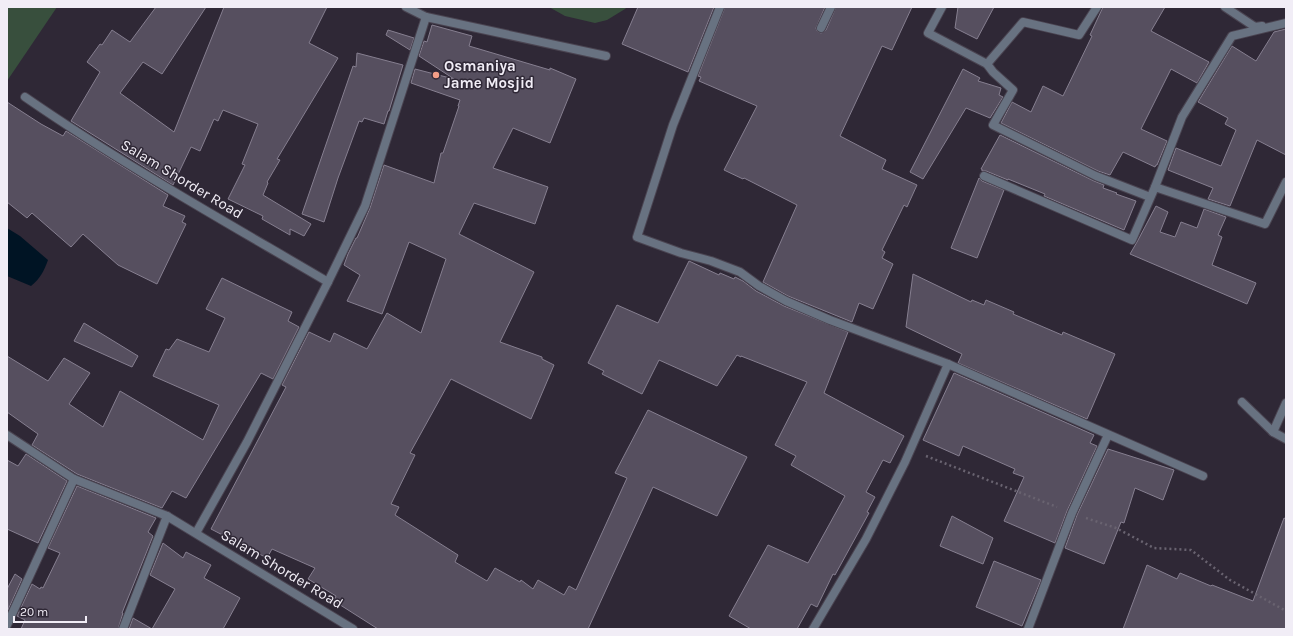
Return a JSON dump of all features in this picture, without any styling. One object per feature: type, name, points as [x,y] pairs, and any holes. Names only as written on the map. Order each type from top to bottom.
[{"type":"street","points":[[406,7],[426,17],[606,56]]},
{"type":"street","points":[[720,7],[673,125],[637,236],[740,272],[759,286],[786,301],[830,320],[948,364],[1203,476]]},
{"type":"street","points":[[821,28],[831,7]]},
{"type":"street","points":[[942,7],[928,33],[988,64],[993,72],[1013,90],[993,125],[1096,176],[1150,197]]},
{"type":"street","points":[[988,64],[1023,22],[1079,35],[1097,7]]},
{"type":"street","points":[[1225,7],[1255,27],[1286,23]]},
{"type":"street","points":[[196,533],[247,442],[365,206],[426,17]]},
{"type":"street","points":[[984,176],[1132,240],[1155,187],[1182,117],[1232,36],[1286,23]]},
{"type":"street","name":"Salam Shorder Road","points":[[25,97],[62,123],[176,193],[328,282]]},
{"type":"street","points":[[1155,187],[1265,224],[1286,182]]},
{"type":"street","points":[[813,629],[866,539],[911,450],[948,364]]},
{"type":"street","points":[[1242,402],[1273,432],[1286,439]]},
{"type":"street","points":[[1273,432],[1286,403]]},
{"type":"street","name":"Salam Shorder Road","points":[[7,435],[74,480],[167,516],[353,629]]},
{"type":"street","points":[[1028,629],[1072,513],[1108,435]]},
{"type":"street","points":[[7,625],[74,480]]},
{"type":"street","points":[[123,629],[167,516]]},
{"type":"path","points":[[911,450],[1072,513],[1116,528],[1154,548],[1191,550],[1230,580],[1286,611]]},
{"type":"green space","points":[[7,7],[57,7],[7,81]]},
{"type":"green space","points":[[549,7],[627,7],[607,20],[595,23],[565,16]]},
{"type":"water","points":[[7,228],[20,236],[48,260],[37,281],[31,286],[7,276]]},
{"type":"building","points":[[156,7],[206,7],[162,74],[143,62],[120,93],[174,132],[224,7],[327,7],[309,43],[338,58],[277,159],[280,160],[267,182],[268,183],[263,195],[311,224],[304,236],[290,229],[290,235],[262,219],[263,216],[228,199],[245,165],[242,164],[258,124],[223,110],[218,121],[214,119],[200,151],[191,147],[173,185],[71,121],[100,72],[87,62],[100,44],[102,45],[112,30],[130,42]]},
{"type":"building","points":[[638,7],[714,7],[688,72],[622,44]]},
{"type":"building","points":[[725,7],[825,7],[816,28],[817,31],[821,33],[826,30],[836,7],[912,7],[892,50],[882,46],[840,136],[886,160],[882,169],[917,185],[907,207],[904,205],[882,250],[885,252],[882,258],[893,264],[873,309],[859,303],[852,322],[788,296],[763,282],[797,205],[744,178],[743,179],[724,170],[757,106],[699,81],[701,77],[698,76]]},
{"type":"building","points":[[958,7],[994,7],[977,39],[955,28]]},
{"type":"building","points":[[1103,7],[1165,7],[1151,31],[1209,62],[1197,83],[1171,69],[1141,129],[1167,141],[1155,167],[1123,152],[1110,175],[1098,171],[1001,123],[1012,102],[1031,112],[1043,86],[1063,96],[1092,36],[1090,35]]},
{"type":"building","points":[[432,25],[472,36],[469,46],[550,70],[550,68],[576,79],[550,143],[513,128],[493,168],[548,187],[535,224],[474,203],[459,234],[534,272],[500,342],[542,357],[542,359],[554,365],[531,419],[451,379],[410,453],[415,455],[391,504],[399,507],[395,515],[458,555],[455,562],[487,581],[495,568],[520,582],[521,580],[533,589],[538,580],[564,595],[569,586],[576,590],[627,478],[615,473],[648,410],[747,457],[717,516],[653,487],[588,629],[378,629],[334,601],[336,596],[308,579],[315,568],[272,549],[267,558],[211,529],[286,387],[282,385],[309,332],[330,342],[334,333],[367,349],[387,313],[421,333],[446,259],[409,242],[382,314],[347,301],[360,275],[344,265],[370,208],[384,165],[434,183],[441,153],[443,153],[460,100],[411,83],[415,69],[454,79],[419,56],[424,41],[427,42]]},
{"type":"building","points":[[1286,29],[1286,155],[1257,140],[1230,206],[1208,199],[1213,188],[1168,170],[1176,148],[1221,166],[1236,130],[1225,124],[1228,118],[1198,102],[1232,46],[1256,61],[1274,32]]},
{"type":"building","points":[[388,30],[414,38],[410,50],[386,35]]},
{"type":"building","points":[[357,53],[403,65],[384,124],[364,118],[362,122],[359,121],[324,222],[302,214],[353,66],[356,67]]},
{"type":"building","points":[[963,69],[980,78],[978,81],[1001,88],[999,95],[1003,97],[990,118],[966,108],[923,179],[910,172]]},
{"type":"building","points":[[7,102],[63,136],[66,131],[168,195],[163,206],[185,216],[182,222],[186,224],[157,284],[118,265],[83,234],[71,247],[32,213],[27,218],[7,202]]},
{"type":"building","points":[[1000,135],[1104,185],[1103,188],[1136,201],[1124,230],[1044,196],[1045,194],[1008,179],[982,171],[981,169]]},
{"type":"building","points":[[979,178],[982,181],[1004,190],[977,258],[951,248]]},
{"type":"building","points":[[1156,206],[1168,212],[1160,232],[1175,237],[1181,222],[1197,228],[1204,209],[1226,217],[1218,235],[1222,237],[1212,265],[1256,283],[1247,304],[1130,254]]},
{"type":"building","points":[[689,261],[719,275],[720,273],[734,279],[735,277],[756,291],[784,306],[848,332],[824,393],[904,436],[890,463],[883,460],[866,492],[875,497],[867,512],[869,513],[835,575],[833,574],[817,607],[811,604],[797,629],[751,629],[729,616],[768,545],[808,563],[845,496],[791,465],[796,456],[775,445],[807,382],[737,355],[717,386],[659,360],[642,394],[602,374],[604,371],[588,363],[617,305],[658,323]]},
{"type":"building","points":[[913,274],[971,302],[972,300],[984,305],[986,300],[1014,312],[1013,314],[1062,335],[1063,332],[1115,354],[1087,419],[958,363],[962,354],[906,327]]},
{"type":"building","points":[[222,278],[292,312],[288,321],[299,327],[273,379],[261,373],[186,498],[172,491],[162,508],[77,474],[32,445],[38,434],[7,412],[7,356],[48,381],[64,358],[90,373],[69,404],[103,427],[120,391],[203,440],[219,405],[153,376],[166,349],[169,350],[177,339],[209,352],[225,318],[206,309]]},
{"type":"building","points":[[84,323],[138,356],[132,367],[74,341]]},
{"type":"building","points":[[954,373],[1094,435],[1090,443],[1097,446],[1067,511],[1055,543],[1004,521],[1024,477],[1013,473],[1015,469],[963,446],[959,456],[923,440]]},
{"type":"building","points":[[1108,449],[1174,470],[1163,500],[1135,488],[1124,523],[1121,522],[1104,564],[1065,548],[1077,515]]},
{"type":"building","points":[[26,454],[67,481],[38,543],[7,529],[7,460],[18,466]]},
{"type":"building","points":[[77,486],[156,518],[148,532],[153,536],[122,613],[118,629],[21,629],[25,620],[17,616],[32,584],[40,589],[41,587],[43,588],[60,553],[48,548]]},
{"type":"building","points":[[952,516],[993,538],[983,564],[940,546]]},
{"type":"building","points":[[1284,518],[1286,519],[1286,629],[1123,629],[1147,565],[1177,579],[1180,573],[1253,601]]},
{"type":"building","points":[[163,543],[183,558],[186,552],[211,565],[204,578],[240,598],[223,629],[152,629],[175,589],[150,575]]},
{"type":"building","points":[[994,561],[1041,580],[1022,626],[976,607]]},
{"type":"building","points":[[15,574],[22,579],[8,610],[7,589]]},
{"type":"building","points":[[133,618],[152,629],[129,629]]},
{"type":"place","name":"Osmaniya Jame Mosjid","points":[[436,75]]}]
